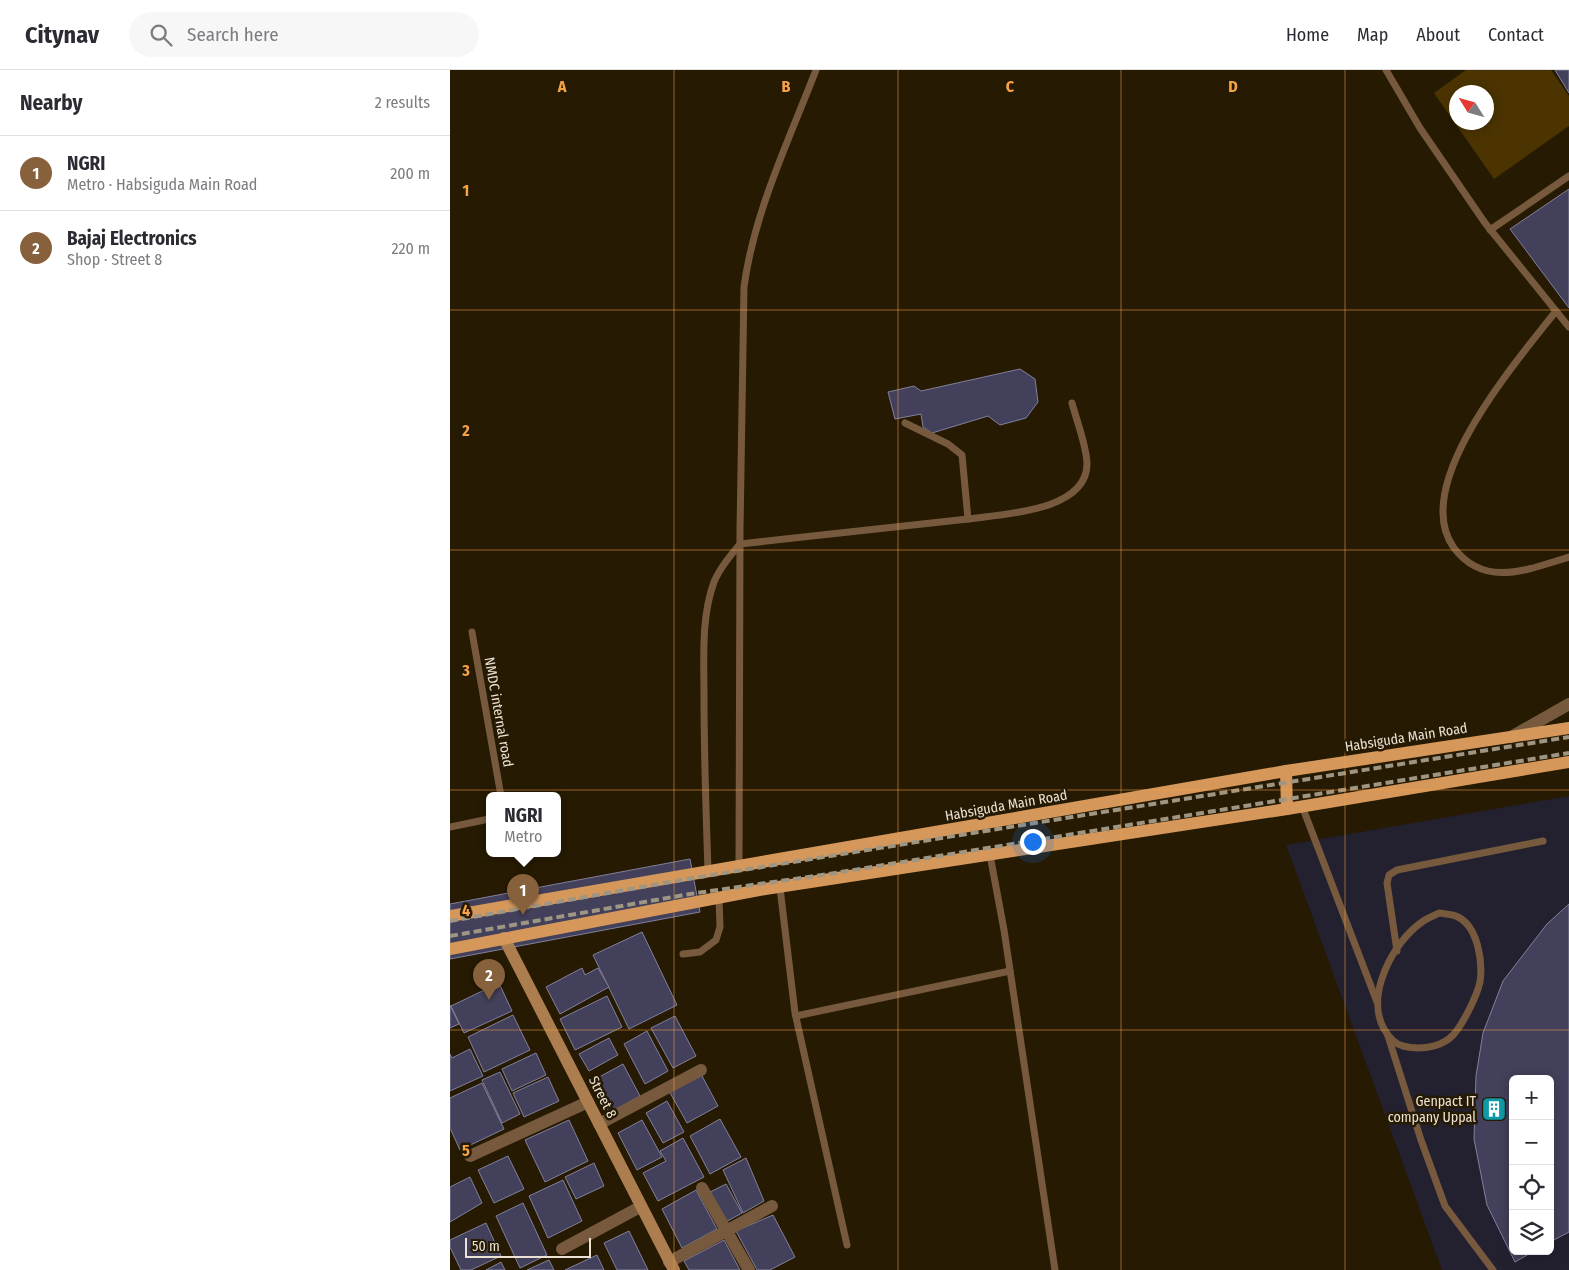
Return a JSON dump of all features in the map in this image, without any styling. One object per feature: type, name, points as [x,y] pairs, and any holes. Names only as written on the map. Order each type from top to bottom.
[{"type":"main road","name":"Habsiguda Main Road","points":[[450,916],[1286,771],[1569,728]]},
{"type":"main road","points":[[450,949],[719,898],[1288,809],[1569,762]]},
{"type":"main road","points":[[1286,771],[1288,809]]},
{"type":"street","points":[[1511,737],[1569,704]]},
{"type":"street","name":"Street 8","points":[[504,938],[600,1124],[640,1207],[672,1266]]},
{"type":"street","points":[[600,1124],[701,1070]]},
{"type":"street","points":[[470,1156],[588,1102]]},
{"type":"street","points":[[702,1188],[749,1270]]},
{"type":"street","points":[[672,1266],[725,1230],[772,1206]]},
{"type":"street","points":[[562,1249],[640,1207]]},
{"type":"lane","points":[[739,866],[740,544],[744,287],[746,268],[763,212],[816,70]]},
{"type":"lane","points":[[1386,70],[1420,128],[1490,230],[1569,327]]},
{"type":"lane","points":[[1490,230],[1569,176]]},
{"type":"lane","points":[[1556,311],[1475,420],[1447,485],[1441,507],[1443,526],[1448,539],[1460,556],[1480,568],[1499,574],[1526,571],[1569,557]]},
{"type":"lane","points":[[708,871],[704,764],[706,626],[713,584],[721,568],[740,544],[968,519],[1042,507],[1055,503],[1073,492],[1084,478],[1087,462],[1072,403]]},
{"type":"lane","points":[[905,423],[948,444],[962,455],[968,519]]},
{"type":"lane","name":"NMDC internal road","points":[[472,632],[500,792]]},
{"type":"lane","points":[[1302,806],[1377,1002],[1380,1021],[1388,1036],[1421,1140],[1446,1206],[1493,1270]]},
{"type":"lane","points":[[450,827],[486,820]]},
{"type":"lane","points":[[1397,951],[1387,883],[1390,875],[1397,870],[1544,841]]},
{"type":"lane","points":[[990,855],[1010,971],[1055,1270]]},
{"type":"lane","points":[[780,888],[796,1016],[847,1245]]},
{"type":"lane","points":[[683,954],[700,952],[716,940],[720,927],[719,898]]},
{"type":"lane","points":[[1377,1002],[1389,964],[1404,939],[1422,922],[1439,913],[1458,917],[1470,927],[1481,961],[1480,983],[1458,1031],[1449,1040],[1437,1045],[1407,1047],[1398,1045],[1388,1036]]},
{"type":"lane","points":[[796,1016],[1010,971]]},
{"type":"shaded area","points":[[1466,70],[1551,70],[1569,96],[1569,126],[1494,179],[1460,130],[1494,130],[1494,85],[1449,85],[1449,114],[1434,93]]},
{"type":"shaded area","points":[[1569,796],[1569,1270],[1442,1270],[1286,845]]},
{"type":"building","points":[[1555,70],[1569,70],[1569,93]]},
{"type":"building","points":[[1569,189],[1569,308],[1510,229]]},
{"type":"building","points":[[1020,369],[1035,379],[1038,402],[1026,418],[1000,425],[988,416],[932,433],[923,427],[921,414],[895,419],[888,392],[914,386],[921,391]]},
{"type":"building","points":[[690,859],[700,912],[450,959],[450,904]]},
{"type":"building","name":"Genpact IT company Uppal","points":[[1569,904],[1569,1232],[1554,1240],[1554,1075],[1509,1075],[1509,1250],[1487,1205],[1474,1139],[1476,1076],[1483,1033],[1503,981],[1547,924]]},
{"type":"building","points":[[642,932],[677,1005],[629,1029],[593,955]]},
{"type":"building","points":[[582,968],[585,975],[598,968],[609,987],[560,1014],[546,987]]},
{"type":"building","points":[[499,983],[512,1011],[464,1033],[451,1006]]},
{"type":"building","points":[[607,996],[622,1027],[575,1050],[560,1019]]},
{"type":"building","points":[[450,1005],[459,1024],[450,1028]]},
{"type":"building","points":[[513,1015],[530,1050],[484,1072],[468,1037]]},
{"type":"building","points":[[675,1016],[696,1056],[673,1068],[651,1028]]},
{"type":"building","points":[[647,1031],[668,1071],[645,1084],[624,1044]]},
{"type":"building","points":[[609,1038],[618,1055],[589,1071],[579,1054]]},
{"type":"building","points":[[470,1049],[483,1076],[450,1091],[450,1054],[452,1058]]},
{"type":"building","points":[[536,1053],[546,1075],[512,1091],[502,1069]]},
{"type":"building","points":[[623,1064],[640,1096],[609,1113],[592,1081]]},
{"type":"building","points":[[500,1072],[520,1114],[502,1123],[482,1080]]},
{"type":"building","points":[[701,1074],[718,1106],[687,1123],[669,1091]]},
{"type":"building","points":[[548,1077],[559,1101],[524,1117],[513,1093]]},
{"type":"building","points":[[482,1083],[504,1129],[460,1150],[450,1128],[450,1098]]},
{"type":"building","points":[[667,1101],[684,1132],[663,1143],[646,1113]]},
{"type":"building","points":[[720,1119],[741,1157],[710,1174],[690,1136]]},
{"type":"building","points":[[569,1120],[588,1161],[545,1182],[525,1140]]},
{"type":"building","points":[[642,1120],[662,1157],[637,1170],[618,1133]]},
{"type":"building","points":[[683,1138],[704,1177],[658,1201],[643,1173],[666,1161],[660,1151]]},
{"type":"building","points":[[508,1156],[524,1189],[494,1203],[478,1170]]},
{"type":"building","points":[[746,1158],[764,1201],[743,1213],[723,1170]]},
{"type":"building","points":[[594,1163],[604,1186],[576,1199],[565,1177]]},
{"type":"building","points":[[470,1177],[482,1203],[450,1222],[450,1187]]},
{"type":"building","points":[[563,1180],[582,1221],[548,1238],[529,1196]]},
{"type":"building","points":[[726,1184],[742,1213],[724,1223],[708,1193]]},
{"type":"building","points":[[696,1190],[717,1229],[682,1248],[662,1209]]},
{"type":"building","points":[[523,1203],[547,1255],[520,1268],[496,1216]]},
{"type":"building","points":[[773,1215],[795,1257],[770,1270],[757,1270],[736,1231]]},
{"type":"building","points":[[486,1223],[501,1256],[471,1270],[461,1270],[450,1247],[450,1240]]},
{"type":"building","points":[[629,1231],[648,1270],[617,1270],[604,1243]]},
{"type":"building","points":[[724,1240],[740,1270],[689,1270],[684,1261]]},
{"type":"building","points":[[597,1255],[604,1270],[565,1270]]},
{"type":"building","name":"Genpact IT company Uppal","points":[[1512,1255],[1527,1255],[1515,1262]]},
{"type":"building","points":[[549,1260],[554,1270],[527,1270]]},
{"type":"building","points":[[501,1262],[505,1270],[486,1270]]},
{"type":"railway","points":[[450,921],[687,879],[1569,737]]},
{"type":"railway","points":[[450,936],[690,894],[829,874],[1569,753]]},
{"type":"place","name":"NGRI","points":[[523,915]]},
{"type":"place","name":"Bajaj Electronics","points":[[489,1000]]},
{"type":"place","name":"Genpact IT company Uppal","points":[[1494,1109]]}]
